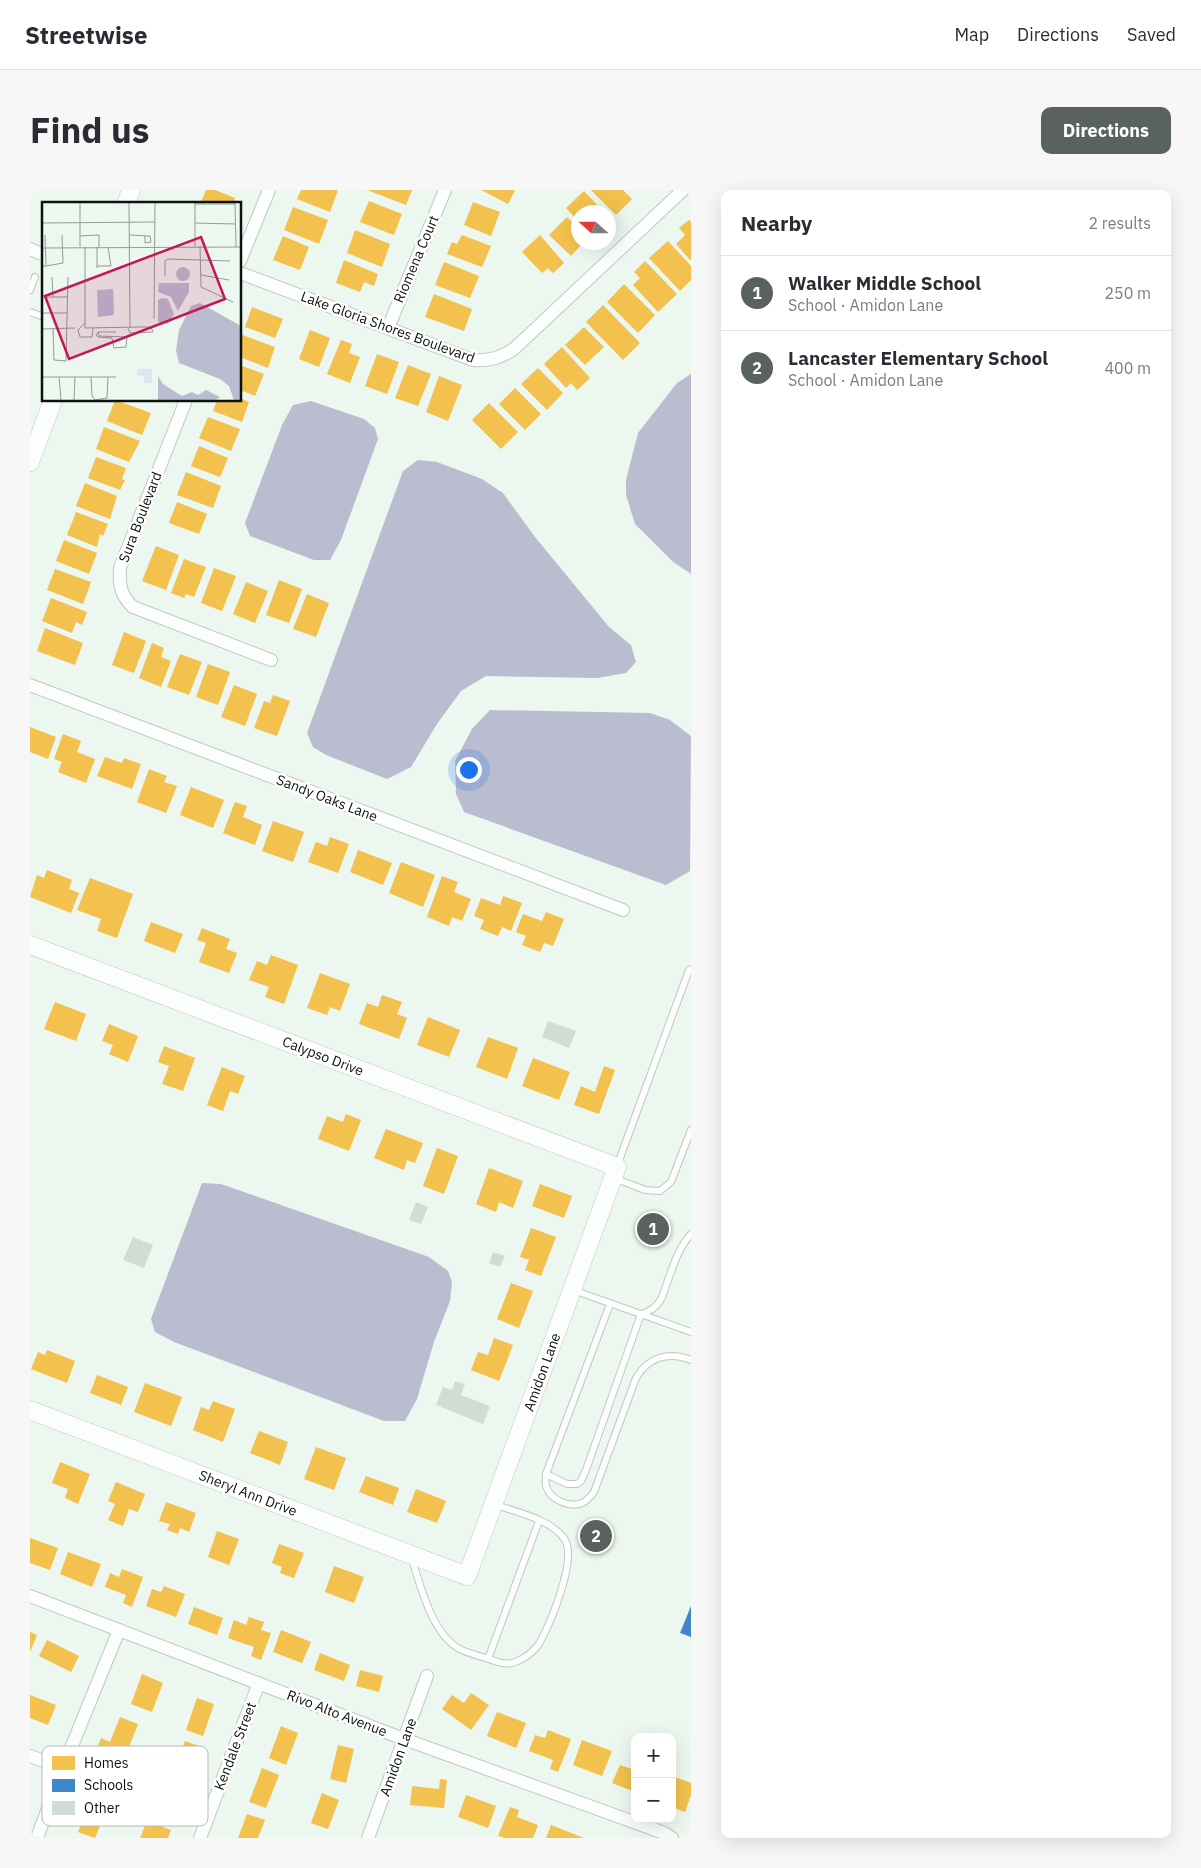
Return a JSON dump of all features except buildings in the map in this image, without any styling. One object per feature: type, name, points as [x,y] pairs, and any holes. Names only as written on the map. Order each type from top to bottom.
[{"type":"street","points":[[127,202],[131,190]]},
{"type":"street","points":[[241,259],[269,190]]},
{"type":"street","name":"Riomena Court","points":[[388,328],[445,190]]},
{"type":"street","name":"Lake Gloria Shores Boulevard","points":[[241,273],[473,360],[494,360],[516,348],[683,190]]},
{"type":"street","points":[[30,462],[53,401]]},
{"type":"street","name":"Sura Boulevard","points":[[186,401],[120,568],[119,581],[121,592],[133,607],[271,660]]},
{"type":"street","name":"Sandy Oaks Lane","points":[[30,685],[623,910]]},
{"type":"street","name":"Calypso Drive","points":[[30,945],[615,1172]]},
{"type":"street","name":"Amidon Lane","points":[[467,1576],[615,1172]]},
{"type":"street","name":"Sheryl Ann Drive","points":[[30,1410],[467,1576]]},
{"type":"street","name":"Rivo Alto Avenue","points":[[30,1596],[404,1739],[664,1833],[672,1838]]},
{"type":"street","points":[[72,1746],[119,1630]]},
{"type":"street","name":"Amidon Lane","points":[[368,1838],[427,1676]]},
{"type":"street","name":"Kendale Street","points":[[208,1817],[259,1683]]},
{"type":"street","points":[[30,1756],[42,1760]]},
{"type":"street","points":[[37,1838],[42,1825]]},
{"type":"street","name":"Kendale Street","points":[[200,1838],[205,1826]]},
{"type":"lane","points":[[30,290],[35,277]]},
{"type":"lane","points":[[30,312],[42,316]]},
{"type":"lane","points":[[690,969],[615,1172],[645,1190],[660,1190],[671,1182],[691,1130]]},
{"type":"lane","points":[[641,1314],[644,1314],[661,1300],[672,1267],[691,1234]]},
{"type":"lane","points":[[572,1290],[691,1332]]},
{"type":"lane","points":[[610,1304],[546,1474],[545,1485],[554,1498],[571,1504],[580,1504],[586,1501],[594,1492],[640,1370],[659,1357],[669,1355],[691,1360]]},
{"type":"lane","points":[[546,1474],[567,1484],[577,1484],[581,1481],[616,1389],[641,1314]]},
{"type":"lane","points":[[410,1555],[420,1587],[436,1622],[444,1635],[457,1648],[505,1665],[526,1656],[538,1645],[558,1599],[567,1570],[569,1552],[565,1541],[558,1532],[539,1521],[493,1504]]},
{"type":"lane","points":[[488,1659],[539,1521]]},
{"type":"water","points":[[691,374],[691,574],[672,561],[635,524],[626,495],[626,480],[638,433],[677,383]]},
{"type":"water","points":[[311,401],[364,419],[375,428],[378,439],[341,540],[330,560],[314,560],[250,536],[245,523],[282,425],[293,405]]},
{"type":"water","points":[[418,460],[437,462],[482,479],[503,493],[535,537],[609,627],[631,645],[636,662],[626,673],[597,678],[486,676],[461,691],[437,724],[411,767],[387,779],[326,755],[313,747],[307,733],[403,471]]},
{"type":"water","points":[[490,710],[650,713],[670,720],[691,736],[690,871],[666,885],[464,812],[456,794],[455,761],[472,729]]},
{"type":"water","points":[[202,1183],[221,1184],[429,1257],[448,1271],[452,1282],[450,1301],[434,1342],[417,1399],[405,1421],[384,1421],[174,1342],[155,1332],[151,1319]]},
{"type":"place","name":"Walker Middle School","points":[[653,1229]]},
{"type":"place","name":"Lancaster Elementary School","points":[[596,1536]]}]
